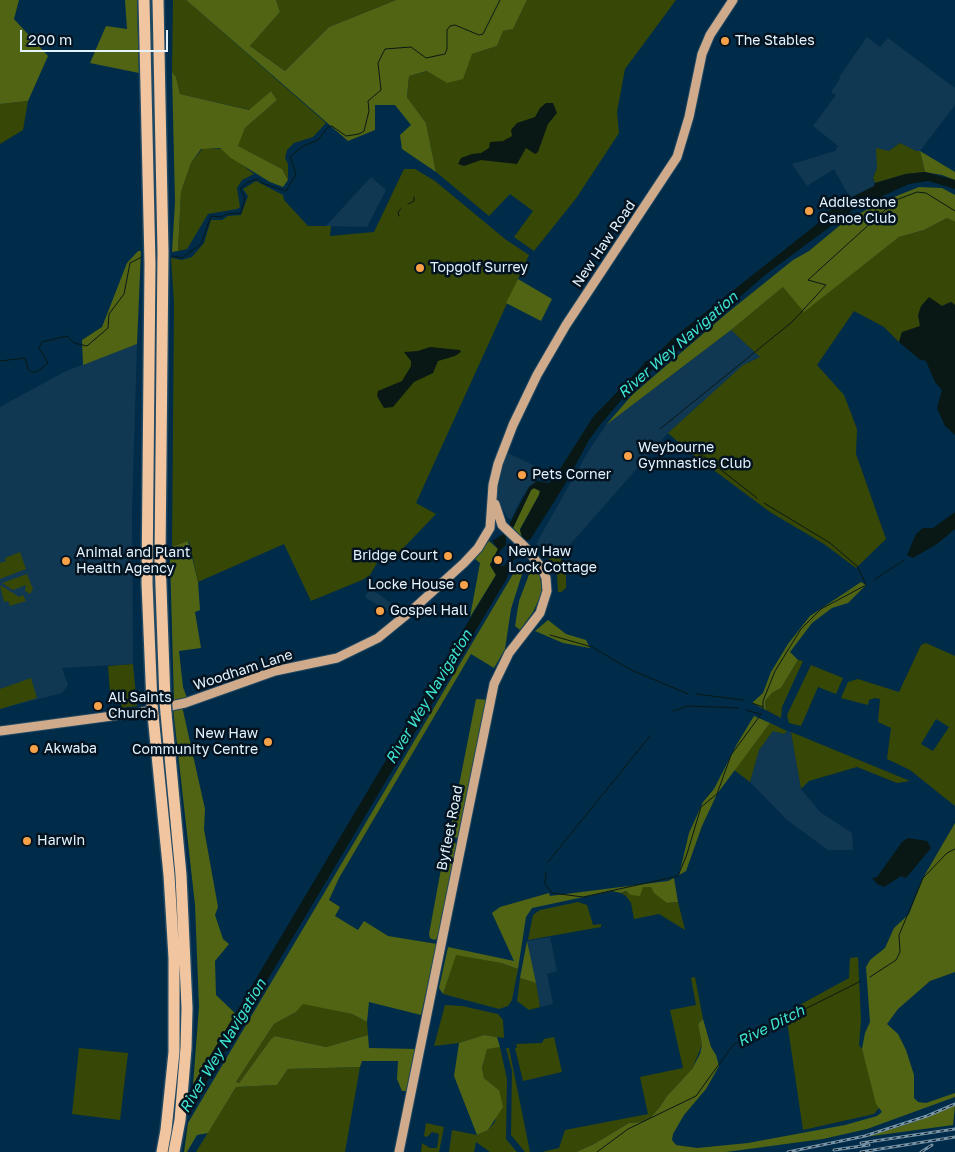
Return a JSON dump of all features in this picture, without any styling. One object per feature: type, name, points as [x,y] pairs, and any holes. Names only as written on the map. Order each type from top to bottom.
[{"type":"highway","points":[[144,0],[150,252],[147,583],[153,710],[169,875],[174,958],[174,1052],[162,1152]]},
{"type":"highway","points":[[158,0],[163,252],[160,542],[165,700],[181,875],[186,958],[186,1048],[180,1120],[174,1152]]},
{"type":"main road","name":"New Haw Road","points":[[498,527],[493,485],[501,454],[537,375],[566,325],[677,157],[689,117],[702,54],[713,30],[733,0]]},
{"type":"main road","name":"Byfleet Road","points":[[399,1152],[494,684],[508,653],[540,613],[546,598],[547,584],[544,573],[529,551],[512,535],[498,527]]},
{"type":"main road","name":"Woodham Lane","points":[[0,731],[135,713],[185,703],[275,671],[337,658],[369,643],[396,623],[456,571],[498,527]]},
{"type":"shaded area","points":[[867,37],[880,47],[888,38],[955,88],[955,105],[920,151],[900,143],[889,151],[877,154],[877,168],[873,178],[875,186],[850,198],[834,169],[807,186],[792,164],[835,151],[838,146],[813,126],[836,95],[831,92],[840,79],[839,77]]},
{"type":"shaded area","points":[[371,177],[386,190],[367,227],[326,226]]},
{"type":"shaded area","points":[[731,330],[760,357],[743,365],[668,433],[560,556],[549,555],[536,544],[589,450],[606,425]]},
{"type":"shaded area","name":"Animal and Plant Health Agency","points":[[137,344],[132,511],[133,664],[62,668],[68,685],[62,693],[0,709],[0,407],[66,371]]},
{"type":"shaded area","points":[[506,452],[541,469],[537,481],[529,487],[511,519],[508,518],[496,498]]},
{"type":"shaded area","points":[[370,588],[405,612],[398,618],[365,597]]},
{"type":"shaded area","points":[[773,730],[784,734],[787,731],[791,732],[801,789],[820,812],[852,833],[853,850],[828,850],[787,820],[750,782],[759,750]]},
{"type":"shaded area","points":[[550,937],[557,971],[547,974],[553,1004],[540,1007],[527,941]]},
{"type":"green space","points":[[0,0],[19,0],[14,19],[48,56],[28,101],[0,104]]},
{"type":"green space","points":[[125,0],[137,0],[139,73],[90,63],[106,26],[127,29]]},
{"type":"green space","points":[[173,0],[186,0],[326,123],[313,137],[294,143],[287,150],[285,158],[288,164],[288,180],[282,169],[237,146],[245,128],[277,100],[271,91],[250,110],[180,94],[176,77],[172,72]]},
{"type":"green space","points":[[186,0],[276,0],[280,12],[250,46],[285,71],[329,27],[396,0],[527,0],[513,29],[503,31],[497,46],[472,54],[463,79],[447,83],[427,71],[409,76],[407,97],[426,123],[436,172],[402,149],[400,135],[411,125],[395,105],[375,105],[375,130],[348,141]]},
{"type":"green space","points":[[276,0],[396,0],[329,27],[285,71],[250,46],[280,12]]},
{"type":"green space","points":[[527,0],[676,0],[625,69],[617,112],[619,133],[577,197],[534,251],[514,237],[533,211],[510,194],[489,216],[436,172],[426,123],[407,97],[409,76],[428,71],[447,83],[472,54],[497,46],[503,31],[513,29]]},
{"type":"green space","points":[[172,72],[176,77],[180,94],[249,110],[271,91],[277,100],[245,128],[238,146],[282,169],[288,180],[283,187],[270,182],[231,158],[220,148],[201,149],[191,163],[181,192],[178,251],[172,252],[175,202]]},
{"type":"green space","points":[[28,101],[23,130],[0,144],[0,104]]},
{"type":"green space","points":[[900,143],[920,151],[925,172],[906,174],[875,183],[873,178],[877,168],[876,148],[889,151]]},
{"type":"green space","points":[[203,148],[222,149],[254,174],[242,180],[237,188],[240,207],[208,214],[187,249],[178,251],[181,192],[191,163]]},
{"type":"green space","points":[[920,151],[955,172],[955,180],[925,172]]},
{"type":"green space","name":"Topgolf Surrey","points":[[404,169],[415,169],[435,181],[505,239],[529,255],[416,503],[436,514],[389,563],[381,556],[370,575],[311,601],[284,544],[198,582],[189,541],[172,547],[174,304],[171,258],[182,260],[192,257],[204,243],[211,220],[222,220],[228,216],[241,215],[248,196],[243,189],[256,181],[283,195],[284,200],[308,226],[331,226],[330,236],[374,232]]},
{"type":"green space","points":[[919,187],[942,188],[955,195],[955,222],[947,218],[924,230],[899,237],[804,312],[783,287],[731,330],[606,425],[632,395],[726,314],[793,260],[809,251],[844,222],[879,203]]},
{"type":"green space","points":[[947,218],[955,222],[955,305],[951,302],[942,306],[921,323],[918,329],[902,332],[899,342],[884,327],[854,311],[817,365],[844,395],[857,429],[856,454],[886,539],[856,568],[824,544],[770,512],[688,451],[668,433],[743,365],[760,357],[731,330],[784,286],[804,311],[899,237],[924,230]]},
{"type":"green space","points":[[138,251],[141,251],[137,344],[83,365],[82,340],[102,327],[127,263]]},
{"type":"green space","points":[[518,279],[552,299],[541,321],[506,303]]},
{"type":"green space","points":[[534,488],[540,491],[520,529],[522,537],[513,528],[531,490]]},
{"type":"green space","points":[[188,541],[198,582],[200,610],[195,612],[201,648],[179,651],[183,687],[187,698],[174,702],[170,558],[172,547]]},
{"type":"green space","points":[[489,541],[498,549],[490,565],[496,575],[470,617],[480,563],[475,559]]},
{"type":"green space","points":[[20,552],[26,569],[0,579],[0,563],[6,561],[5,558]]},
{"type":"green space","points":[[549,555],[560,556],[566,571],[566,588],[561,592],[558,592],[557,575],[548,562]]},
{"type":"green space","points":[[519,564],[524,568],[511,609],[505,649],[494,668],[471,654],[339,878],[329,900],[340,907],[335,916],[358,930],[364,921],[388,936],[437,944],[421,1015],[369,1002],[367,1022],[352,1014],[303,1004],[296,1012],[274,1024],[236,1082],[239,1083],[275,1036],[326,1047],[368,1035],[369,1048],[417,1049],[408,1091],[402,1091],[397,1079],[398,1061],[362,1061],[360,1067],[288,1069],[277,1085],[236,1087],[208,1133],[197,1135],[187,1152],[184,1152],[188,1123]]},
{"type":"green space","points":[[533,564],[540,574],[542,593],[533,612],[520,630],[515,626],[519,601]]},
{"type":"green space","points":[[27,574],[33,589],[30,594],[25,591],[26,585],[13,590],[2,583]]},
{"type":"green space","points":[[861,582],[866,585],[848,603],[832,608],[812,623],[790,652],[798,660],[781,688],[772,693],[765,701],[766,710],[752,703],[763,693],[771,672],[788,644],[810,616]]},
{"type":"green space","points":[[0,586],[19,597],[23,595],[26,601],[10,606],[8,601],[4,602]]},
{"type":"green space","points":[[548,620],[566,634],[586,640],[590,648],[563,643],[535,631]]},
{"type":"green space","points":[[926,643],[955,656],[955,806],[910,770],[887,759],[891,728],[878,722],[880,699],[869,700],[868,705],[841,698],[848,682],[858,679],[899,692],[921,645]],"holes":[[[936,719],[949,727],[933,751],[921,744]]]},
{"type":"green space","points":[[798,660],[803,661],[782,707],[781,718],[766,710],[765,701],[772,693],[781,688]]},
{"type":"green space","points":[[133,664],[137,706],[122,708],[118,694],[110,693],[108,666]]},
{"type":"green space","points":[[811,665],[843,678],[836,694],[818,687],[801,726],[789,723],[787,715]]},
{"type":"green space","points":[[31,678],[37,698],[0,709],[0,689]]},
{"type":"green space","points":[[476,699],[490,700],[462,837],[458,838],[449,836]]},
{"type":"green space","points":[[182,706],[205,809],[204,829],[218,907],[215,915],[223,939],[229,944],[215,961],[216,995],[236,1014],[193,1085],[199,1007],[195,905],[173,708]]},
{"type":"green space","points":[[754,716],[770,723],[717,794],[702,826],[686,871],[679,875],[689,833],[703,802],[714,789]]},
{"type":"green space","points":[[770,723],[787,731],[784,734],[773,731],[759,750],[750,782],[734,770]]},
{"type":"green space","points":[[791,732],[910,781],[897,783],[857,767],[809,781],[801,789]]},
{"type":"green space","points":[[955,823],[955,972],[930,981],[898,1009],[887,1024],[898,1034],[906,1050],[914,1075],[914,1098],[918,1102],[926,1103],[955,1093],[955,1097],[867,1129],[823,1139],[726,1152],[576,1152],[594,1144],[629,1123],[641,1122],[651,1117],[692,1069],[700,1054],[702,1045],[698,1024],[703,1019],[719,1066],[706,1089],[684,1115],[673,1134],[672,1140],[676,1145],[697,1148],[748,1143],[845,1125],[877,1116],[882,1112],[876,1104],[862,1049],[865,1033],[870,1022],[866,967],[870,960],[885,948],[894,928],[909,914],[923,878]]},
{"type":"green space","points":[[446,842],[461,844],[442,936],[434,940],[430,938],[429,934]]},
{"type":"green space","points":[[674,878],[678,902],[667,903],[654,893],[651,887],[643,887],[640,896],[631,895],[626,891],[621,893],[612,891],[532,908],[526,917],[518,969],[501,963],[456,955],[443,994],[439,988],[448,947],[514,961],[492,913],[500,907],[549,893],[550,896],[668,881]]},
{"type":"green space","points":[[643,887],[651,887],[667,903],[678,902],[685,930],[659,914],[634,919],[631,903],[621,893]]},
{"type":"green space","points":[[578,902],[587,905],[593,925],[601,924],[601,927],[528,940],[533,915],[540,910]]},
{"type":"green space","points":[[527,941],[536,983],[520,978]]},
{"type":"green space","points":[[455,954],[501,963],[518,969],[512,1000],[508,1006],[499,1009],[443,994]]},
{"type":"green space","points":[[858,957],[861,1020],[859,1045],[862,1049],[879,1108],[874,1114],[803,1130],[787,1021],[796,1007],[849,978],[850,958]]},
{"type":"green space","points":[[695,977],[703,1019],[698,1024],[702,1045],[692,1069],[667,1096],[659,1108],[651,1117],[641,1122],[629,1123],[594,1144],[576,1152],[542,1152],[559,1148],[565,1130],[648,1114],[640,1077],[683,1068],[670,1010],[696,1005],[691,978]]},
{"type":"green space","points":[[520,978],[536,983],[540,1007],[529,1010],[517,1001]]},
{"type":"green space","points":[[303,1003],[352,1014],[367,1022],[368,1035],[326,1047],[275,1036],[239,1083],[236,1082],[274,1024],[296,1012]]},
{"type":"green space","points":[[445,1005],[462,1006],[498,1014],[503,1020],[504,1038],[484,1035],[459,1043],[434,1046]]},
{"type":"green space","points":[[484,1035],[497,1037],[500,1047],[487,1049],[482,1068],[484,1078],[499,1090],[503,1107],[488,1130],[477,1135],[454,1076],[459,1043]]},
{"type":"green space","points":[[554,1037],[562,1072],[523,1081],[515,1048],[517,1048],[516,1044],[542,1043],[544,1039]]},
{"type":"green space","points":[[500,1047],[507,1079],[506,1139],[517,1152],[490,1152],[476,1142],[474,1152],[449,1152],[452,1130],[477,1135],[488,1130],[495,1122],[499,1090],[484,1078],[482,1068],[487,1048]]},
{"type":"green space","points":[[79,1048],[128,1053],[120,1120],[72,1114]]},
{"type":"green space","points":[[506,1048],[509,1048],[530,1152],[525,1152],[511,1135],[512,1071]]},
{"type":"green space","points":[[360,1067],[345,1152],[196,1152],[236,1087],[277,1085],[288,1069]]},
{"type":"green space","points":[[955,1105],[953,1125],[865,1137],[914,1122]]},
{"type":"green space","points":[[426,1123],[444,1127],[439,1152],[421,1152],[422,1143],[430,1148],[437,1148],[439,1134],[432,1132],[427,1137],[424,1136]]},
{"type":"water","points":[[546,103],[553,103],[557,113],[548,124],[538,152],[535,154],[526,148],[517,164],[481,160],[464,166],[458,164],[461,158],[481,153],[489,148],[490,142],[503,141],[512,136],[511,130],[517,123],[535,117],[540,108]]},
{"type":"water","name":"River Wey Navigation","points":[[925,172],[955,180],[955,189],[928,181],[909,184],[854,209],[765,275],[670,358],[655,367],[628,392],[600,425],[589,440],[567,481],[530,540],[525,541],[508,569],[507,578],[165,1152],[153,1152],[496,575],[490,565],[498,549],[492,541],[502,535],[509,525],[529,487],[537,481],[548,483],[553,480],[593,417],[645,363],[644,361],[650,361],[673,338],[817,224],[820,217],[850,198],[874,186],[875,183],[906,174]],"holes":[[[534,488],[540,491],[520,530],[522,537],[517,548],[504,566],[494,565],[500,551],[506,545],[506,536],[513,528],[531,490]]]},
{"type":"water","points":[[929,297],[942,306],[951,302],[955,305],[955,435],[945,426],[937,408],[942,390],[935,382],[926,361],[919,359],[899,342],[902,332],[920,326],[918,315],[921,306]]},
{"type":"water","points":[[430,347],[460,350],[461,352],[455,356],[438,361],[433,373],[414,382],[393,407],[384,408],[377,396],[378,391],[402,381],[411,366],[411,361],[404,352],[418,351]]},
{"type":"water","points":[[955,512],[955,529],[937,544],[913,558],[907,555],[916,534],[923,528],[933,528]]},
{"type":"water","points":[[908,838],[927,841],[931,848],[906,878],[901,876],[884,887],[877,884],[872,878],[877,877],[902,842]]},
{"type":"pier","points":[[192,1083],[188,1120],[168,1152],[153,1152],[155,1144]]},
{"type":"waterway","points":[[172,256],[182,258],[201,244],[211,216],[221,217],[227,214],[241,213],[245,197],[240,189],[248,182],[258,179],[262,183],[286,191],[296,174],[290,157],[303,146],[318,140],[328,127],[332,126],[346,136],[359,134],[364,131],[369,111],[368,101],[381,90],[378,63],[385,49],[411,47],[426,58],[445,54],[447,49],[447,30],[450,26],[455,25],[479,35],[483,34],[500,0]]},
{"type":"waterway","points":[[660,429],[792,322],[826,285],[808,280],[896,200],[917,192],[926,193],[955,211]]},
{"type":"waterway","points":[[408,204],[414,201],[414,197]]},
{"type":"waterway","points":[[399,216],[398,212],[401,209]]},
{"type":"waterway","points":[[0,361],[25,358],[28,369],[32,372],[37,372],[48,363],[39,348],[42,342],[67,336],[74,343],[87,346],[108,328],[109,314],[124,294],[130,263],[142,257]]},
{"type":"waterway","points":[[693,448],[757,498]]},
{"type":"waterway","points":[[763,709],[763,701],[775,671],[801,629],[821,609],[866,585],[858,567],[830,543],[764,503]]},
{"type":"waterway","points":[[874,580],[904,560]]},
{"type":"waterway","points":[[550,635],[592,647],[631,670],[688,694]]},
{"type":"waterway","points":[[696,694],[743,700]]},
{"type":"waterway","points":[[752,703],[763,707]]},
{"type":"waterway","points":[[673,711],[688,706],[738,708]]},
{"type":"waterway","points":[[746,710],[760,714]]},
{"type":"waterway","points":[[546,872],[545,884],[552,893],[583,897],[678,876],[687,854],[701,807],[717,794],[731,755],[762,713]]},
{"type":"waterway","points":[[548,862],[650,736]]},
{"type":"waterway","name":"Rive Ditch","points":[[870,977],[896,960],[900,952],[899,935],[923,878],[947,853],[955,849]]},
{"type":"waterway","name":"Rive Ditch","points":[[597,1152],[628,1129],[696,1096],[733,1045],[861,981]]},
{"type":"railway","points":[[788,1152],[865,1136],[927,1116],[955,1104]]},
{"type":"railway","points":[[861,1143],[955,1129]]},
{"type":"railway","points":[[861,1152],[955,1137]]},
{"type":"railway","points":[[834,1150],[869,1145]]},
{"type":"railway","points":[[921,1152],[932,1145]]},
{"type":"place","name":"The Stables","points":[[725,41]]},
{"type":"place","name":"Addlestone Canoe Club","points":[[809,211]]},
{"type":"place","name":"Topgolf Surrey","points":[[420,268]]},
{"type":"place","name":"Weybourne Gymnastics Club","points":[[628,456]]},
{"type":"place","name":"Pets Corner","points":[[522,475]]},
{"type":"place","name":"Bridge Court","points":[[448,556]]},
{"type":"place","name":"New Haw Lock Cottage","points":[[498,560]]},
{"type":"place","name":"Animal and Plant Health Agency","points":[[66,561]]},
{"type":"place","name":"Locke House","points":[[464,585]]},
{"type":"place","name":"Gospel Hall","points":[[380,611]]},
{"type":"place","name":"All Saints Church","points":[[98,706]]},
{"type":"place","name":"New Haw Community Centre","points":[[268,742]]},
{"type":"place","name":"Akwaba","points":[[34,749]]},
{"type":"place","name":"Harwin","points":[[27,841]]}]
